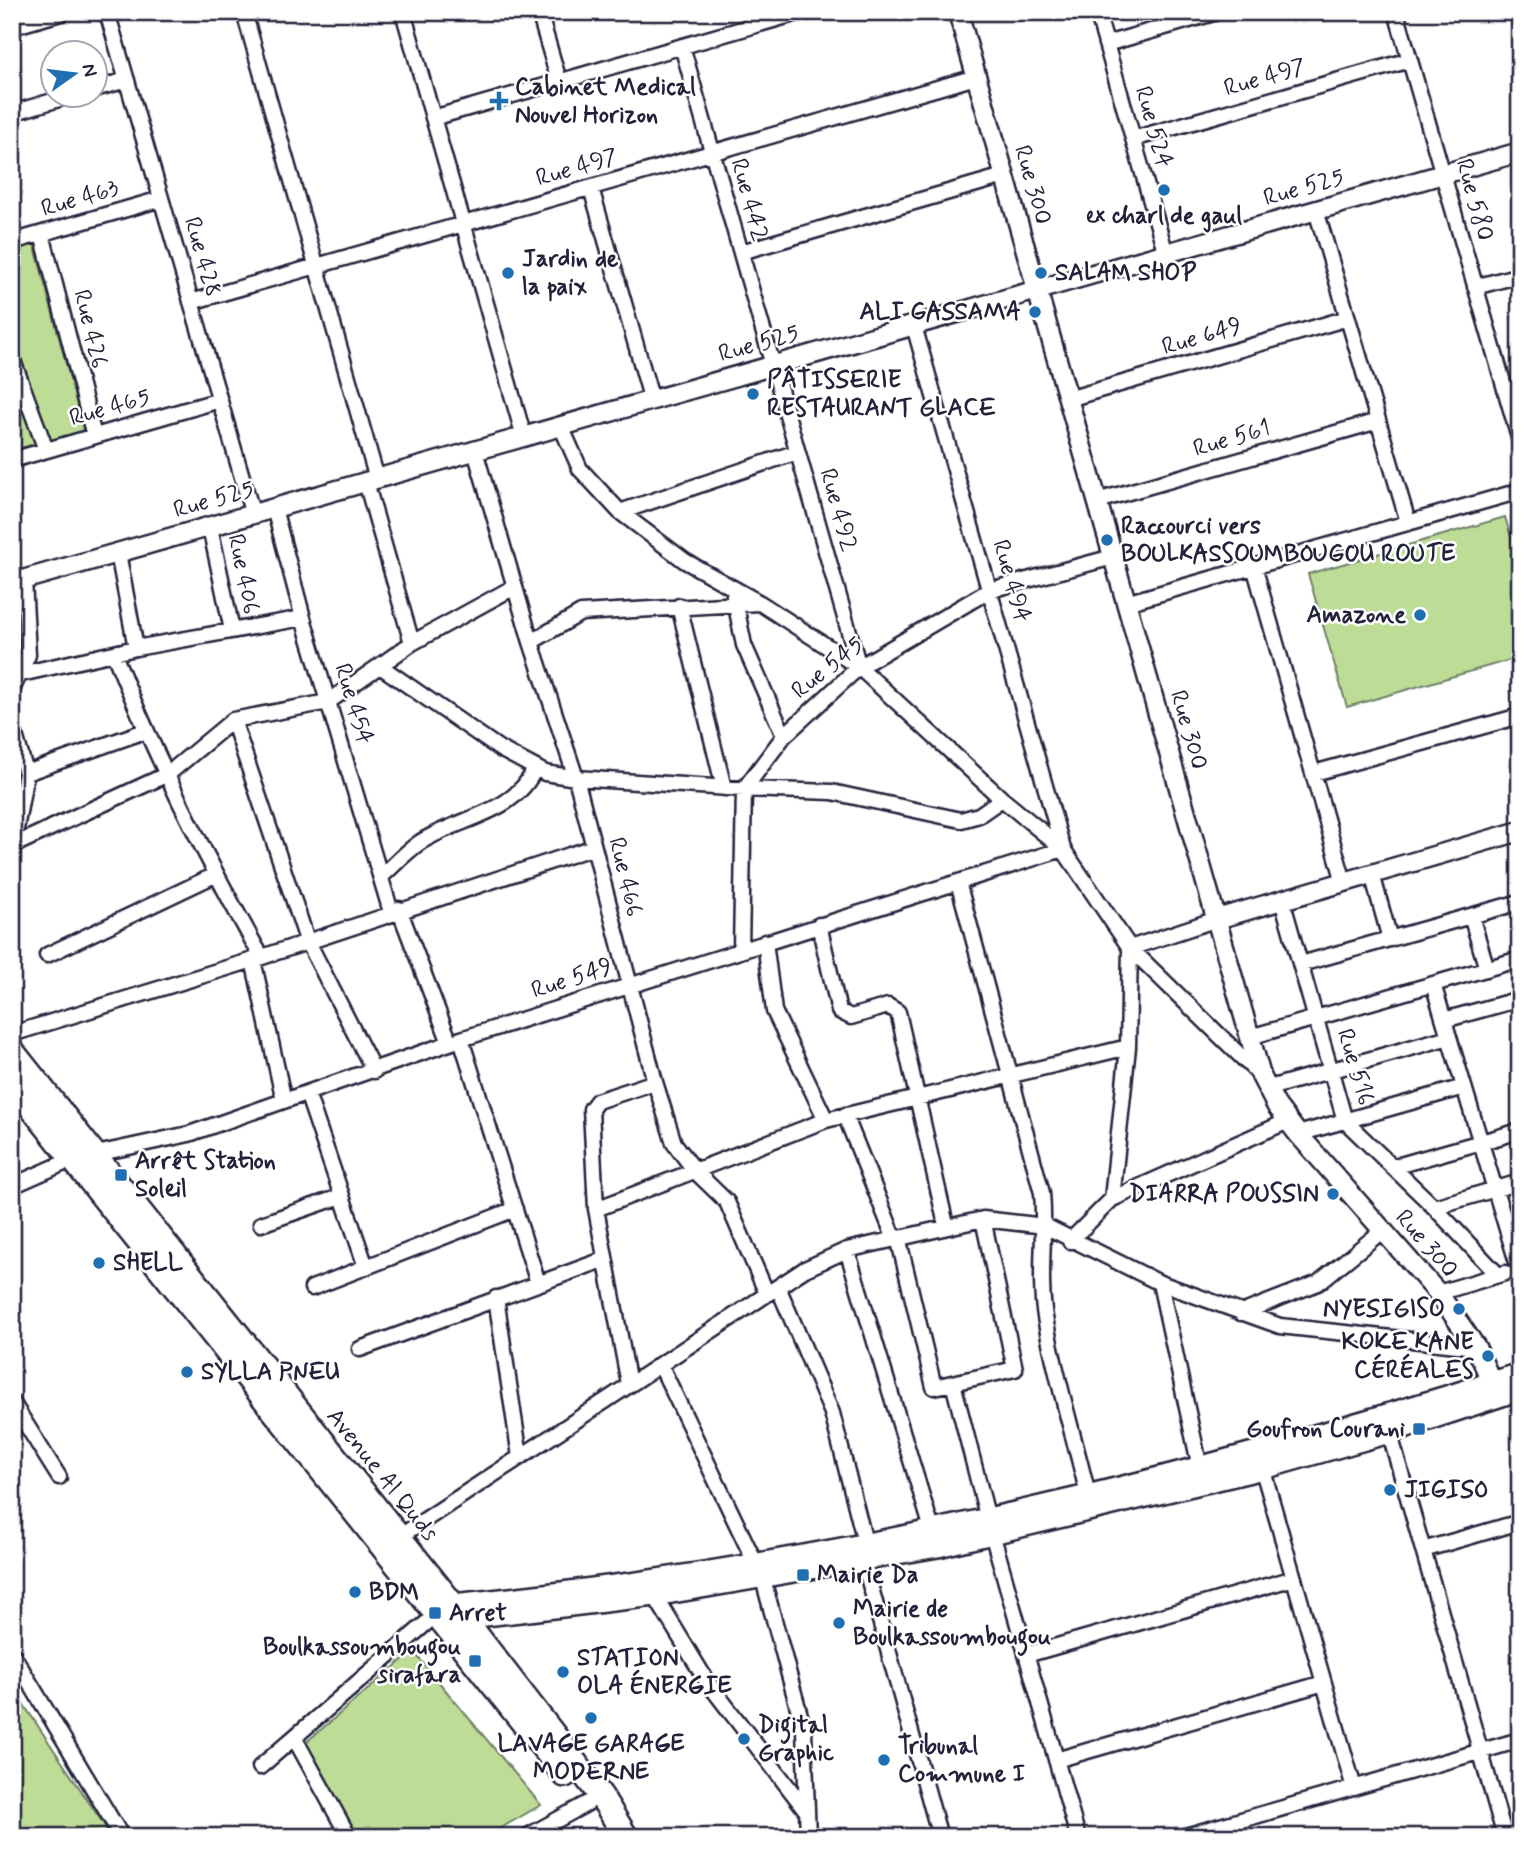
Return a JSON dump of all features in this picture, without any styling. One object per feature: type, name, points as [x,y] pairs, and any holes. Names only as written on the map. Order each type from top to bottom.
[{"type":"main road","name":"Avenue Al Quds","points":[[12,1051],[85,1158],[446,1615],[588,1803],[610,1837]]},
{"type":"main road","name":"Avenue Al Quds","points":[[12,1083],[85,1158],[399,1537],[446,1615],[601,1796],[626,1837]]},
{"type":"main road","points":[[446,1615],[556,1594],[867,1558],[1261,1460],[1496,1389],[1520,1373]]},
{"type":"main road","points":[[1496,1389],[1520,1390]]},
{"type":"main road","points":[[990,1526],[1088,1495],[1200,1468],[1261,1460]]},
{"type":"main road","points":[[446,1615],[655,1596],[761,1572]]},
{"type":"street","points":[[12,27],[64,12]]},
{"type":"street","name":"Rue 428","points":[[107,12],[253,515]]},
{"type":"street","points":[[244,12],[317,266],[412,643]]},
{"type":"street","points":[[403,12],[524,437]]},
{"type":"street","points":[[539,12],[559,81]]},
{"type":"street","points":[[433,118],[801,12]]},
{"type":"street","name":"Rue 300","points":[[958,12],[1216,919],[1265,1082],[1293,1128],[1437,1293],[1476,1347],[1496,1389]]},
{"type":"street","name":"Rue 524","points":[[1097,12],[1166,254]]},
{"type":"street","points":[[1106,44],[1217,12]]},
{"type":"street","name":"Rue 580","points":[[1396,12],[1475,287],[1513,390],[1520,441]]},
{"type":"street","name":"Rue 442","points":[[682,46],[773,366]]},
{"type":"street","name":"Rue 497","points":[[1133,139],[1410,61]]},
{"type":"street","name":"Rue 497","points":[[191,302],[976,77]]},
{"type":"street","points":[[108,85],[127,80]]},
{"type":"street","points":[[12,113],[38,105]]},
{"type":"street","name":"Rue 525","points":[[18,582],[1520,152]]},
{"type":"street","points":[[741,252],[1004,176]]},
{"type":"street","points":[[591,188],[652,401]]},
{"type":"street","name":"Rue 463","points":[[12,242],[161,199]]},
{"type":"street","points":[[1316,210],[1408,522]]},
{"type":"street","name":"Rue 426","points":[[42,234],[94,436]]},
{"type":"street","points":[[1475,287],[1520,275]]},
{"type":"street","name":"Rue 649","points":[[1068,398],[1348,318]]},
{"type":"street","name":"Rue 494","points":[[914,326],[1063,849]]},
{"type":"street","points":[[12,358],[46,450]]},
{"type":"street","name":"Rue 492","points":[[773,366],[859,667]]},
{"type":"street","name":"Rue 465","points":[[12,460],[220,400]]},
{"type":"street","name":"Rue 561","points":[[1097,501],[1378,421]]},
{"type":"street","points":[[561,426],[580,469],[620,512],[734,596],[760,603],[859,667],[1002,799],[1063,849],[1130,948],[1265,1082],[1331,1070],[1449,1037]]},
{"type":"street","name":"Rue 466","points":[[475,451],[514,587],[576,778],[655,1082],[674,1143],[695,1171],[727,1202],[832,1413],[940,1837]]},
{"type":"street","points":[[620,512],[797,452]]},
{"type":"street","points":[[1126,603],[1520,491]]},
{"type":"street","name":"Rue 454","points":[[274,509],[303,618],[382,876],[395,911],[456,1041],[538,1283]]},
{"type":"street","name":"Rue 406","points":[[210,527],[232,630]]},
{"type":"street","points":[[118,553],[136,648]]},
{"type":"street","name":"Rue 545","points":[[744,789],[784,736],[859,667],[990,590],[1113,557]]},
{"type":"street","points":[[1254,566],[1345,882]]},
{"type":"street","points":[[12,690],[28,655],[18,582]]},
{"type":"street","points":[[13,846],[168,774],[233,720],[328,702],[412,643],[514,587]]},
{"type":"street","points":[[531,642],[581,613],[679,606],[734,596]]},
{"type":"street","points":[[734,596],[744,645],[784,736]]},
{"type":"street","points":[[679,606],[724,788]]},
{"type":"street","points":[[21,674],[136,648],[303,618]]},
{"type":"street","points":[[114,654],[145,732],[257,958],[284,1101]]},
{"type":"street","points":[[380,666],[500,749],[545,773],[576,778],[724,788],[832,792],[961,820],[979,815],[1002,799]]},
{"type":"street","points":[[1314,773],[1520,716]]},
{"type":"street","points":[[233,720],[307,940],[374,1071]]},
{"type":"street","points":[[12,724],[26,773],[13,846]]},
{"type":"street","points":[[26,773],[145,732]]},
{"type":"street","points":[[382,876],[418,844],[506,804],[527,785],[535,768]]},
{"type":"street","points":[[741,949],[744,789]]},
{"type":"street","points":[[1130,948],[1216,919],[1520,831]]},
{"type":"street","points":[[12,1034],[257,958],[594,847]]},
{"type":"street","name":"Rue 549","points":[[12,1186],[85,1158],[189,1134],[456,1041],[1063,849]]},
{"type":"street","points":[[1372,874],[1390,939]]},
{"type":"street","points":[[47,955],[215,875]]},
{"type":"street","points":[[958,882],[1042,1194],[1045,1226],[1041,1252],[1045,1317],[1088,1495]]},
{"type":"street","name":"Rue 516","points":[[1282,900],[1345,1121],[1434,1207],[1498,1275]]},
{"type":"street","points":[[1301,964],[1520,902]]},
{"type":"street","points":[[1471,916],[1487,969]]},
{"type":"street","points":[[819,925],[839,1012],[851,1017],[888,1006],[895,1007],[946,1225]]},
{"type":"street","points":[[765,942],[774,1011],[826,1120]]},
{"type":"street","points":[[1112,1199],[1128,1047],[1130,948]]},
{"type":"street","points":[[1250,1037],[1520,959]]},
{"type":"street","points":[[1433,984],[1495,1189],[1513,1223],[1519,1269],[1437,1293]]},
{"type":"street","points":[[1444,1020],[1520,999]]},
{"type":"street","points":[[596,1209],[826,1120],[1128,1047]]},
{"type":"street","points":[[629,1384],[603,1260],[596,1209],[593,1104],[655,1082]]},
{"type":"street","points":[[1070,1241],[1112,1199],[1293,1128],[1345,1121],[1464,1087]]},
{"type":"street","points":[[307,1093],[366,1267]]},
{"type":"street","points":[[845,1115],[896,1237],[934,1387],[1015,1369],[982,1219]]},
{"type":"street","points":[[1393,1167],[1520,1130]]},
{"type":"street","points":[[1434,1207],[1520,1182]]},
{"type":"street","points":[[261,1224],[342,1196]]},
{"type":"street","points":[[312,1288],[515,1209]]},
{"type":"street","points":[[399,1537],[805,1269],[847,1250],[946,1225],[982,1219],[1045,1226],[1070,1241],[1160,1283],[1280,1326],[1476,1347]]},
{"type":"street","points":[[1241,1313],[1318,1283],[1382,1231]]},
{"type":"street","points":[[847,1250],[935,1539]]},
{"type":"street","points":[[360,1349],[603,1260]]},
{"type":"street","points":[[1160,1283],[1200,1468]]},
{"type":"street","points":[[496,1298],[520,1457]]},
{"type":"street","points":[[660,1364],[761,1572],[804,1730],[808,1778],[805,1809],[807,1837]]},
{"type":"street","points":[[953,1383],[990,1526],[1078,1837]]},
{"type":"street","points":[[12,1402],[59,1477]]},
{"type":"street","points":[[1387,1424],[1504,1837]]},
{"type":"street","points":[[1261,1460],[1354,1787]]},
{"type":"street","points":[[1423,1550],[1520,1522]]},
{"type":"street","points":[[1026,1655],[1294,1578]]},
{"type":"street","points":[[655,1596],[706,1680],[805,1809]]},
{"type":"street","points":[[260,1767],[446,1615]]},
{"type":"street","points":[[12,1653],[122,1837]]},
{"type":"street","points":[[1056,1760],[1324,1683]]},
{"type":"street","points":[[295,1739],[349,1837]]},
{"type":"street","points":[[1182,1837],[1214,1832],[1354,1787],[1520,1740]]},
{"type":"street","points":[[526,1837],[588,1803]]},
{"type":"green space","points":[[33,239],[84,432],[12,450],[12,245]]},
{"type":"green space","name":"Amazone","points":[[1505,517],[1520,567],[1520,657],[1347,707],[1308,574]]},
{"type":"green space","points":[[413,1651],[541,1805],[485,1837],[358,1837],[303,1745]]},
{"type":"green space","points":[[12,1687],[112,1837],[12,1837]]},
{"type":"place","name":"Cabinet Medical Nouvel Horizon","points":[[499,101]]},
{"type":"place","name":"ex charl de gaul","points":[[1164,190]]},
{"type":"place","name":"Jardin de la paix","points":[[508,273]]},
{"type":"place","name":"SALAM SHOP","points":[[1041,273]]},
{"type":"place","name":"ALI GASSAMA","points":[[1035,312]]},
{"type":"place","name":"PÂTISSERIE RESTAURANT GLACE","points":[[753,394]]},
{"type":"place","name":"Raccourci vers BOULKASSOUMBOUGOU ROUTE","points":[[1107,540]]},
{"type":"place","name":"Amazone","points":[[1420,615]]},
{"type":"place","name":"Arrêt Station Soleil","points":[[121,1175]]},
{"type":"place","name":"DIARRA POUSSIN","points":[[1333,1194]]},
{"type":"place","name":"SHELL","points":[[99,1263]]},
{"type":"place","name":"NYESIGISO","points":[[1459,1309]]},
{"type":"place","name":"KOKE KANE CÉRÉALES","points":[[1488,1356]]},
{"type":"place","name":"SYLLA PNEU","points":[[187,1372]]},
{"type":"place","name":"Goufron Courani","points":[[1419,1429]]},
{"type":"place","name":"JIGISO","points":[[1390,1490]]},
{"type":"place","name":"Mairie Da","points":[[803,1575]]},
{"type":"place","name":"BDM","points":[[355,1592]]},
{"type":"place","name":"Arret","points":[[435,1613]]},
{"type":"place","name":"Mairie de Boulkassoumbougou","points":[[839,1623]]},
{"type":"place","name":"Boulkassoumbougou sirafara","points":[[475,1661]]},
{"type":"place","name":"STATION OLA ÉNERGIE","points":[[563,1672]]},
{"type":"place","name":"LAVAGE GARAGE MODERNE","points":[[591,1718]]},
{"type":"place","name":"Digital Graphic","points":[[744,1739]]},
{"type":"place","name":"Tribunal Commune I","points":[[884,1760]]}]
